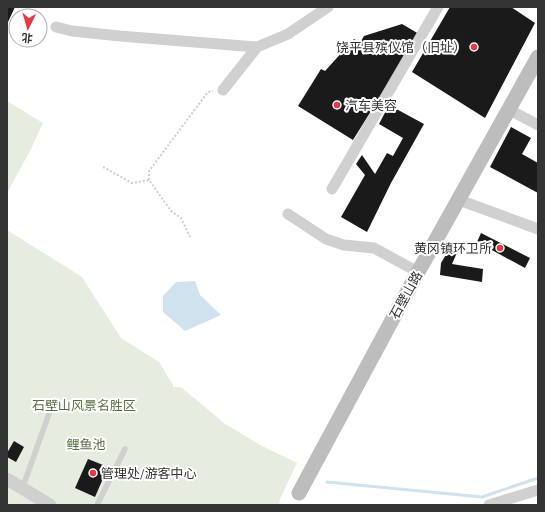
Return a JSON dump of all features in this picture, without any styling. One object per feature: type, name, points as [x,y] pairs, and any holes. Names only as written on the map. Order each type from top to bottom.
[{"type":"main road","name":"石壁山路","points":[[299,493],[418,272],[538,57]]},
{"type":"street","points":[[56,27],[72,31],[120,36],[257,47],[288,34],[328,7]]},
{"type":"street","points":[[332,189],[438,7]]},
{"type":"street","points":[[225,87],[257,47]]},
{"type":"street","points":[[508,109],[538,125]]},
{"type":"street","points":[[459,200],[538,229]]},
{"type":"street","points":[[288,214],[326,239],[344,245],[374,248],[418,272]]},
{"type":"street","points":[[7,479],[50,505]]},
{"type":"street","points":[[489,505],[538,490]]},
{"type":"lane","points":[[22,489],[51,408]]},
{"type":"lane","points":[[97,505],[125,449]]},
{"type":"path","points":[[190,237],[181,218],[171,211],[149,180],[149,170],[208,92],[225,87]]},
{"type":"path","points":[[103,167],[132,183],[149,180]]},
{"type":"green space","points":[[7,101],[43,123],[30,151],[7,193]]},
{"type":"green space","name":"石壁山风景名胜区","points":[[7,230],[82,277],[121,338],[159,362],[173,387],[181,387],[224,423],[260,445],[297,463],[280,499],[279,505],[7,505]]},
{"type":"water","points":[[195,281],[200,295],[221,315],[185,331],[163,312],[163,296],[176,282]]},
{"type":"building","points":[[7,7],[15,7],[8,8],[7,22]]},
{"type":"building","name":"饶平县殡仪馆（旧址）","points":[[450,7],[511,7],[535,23],[485,118],[412,72]]},
{"type":"building","points":[[402,24],[419,34],[353,140],[298,106],[321,69],[325,71],[354,39],[360,43],[364,36]]},
{"type":"building","points":[[389,105],[424,124],[391,183],[367,232],[341,217],[365,175],[356,164],[362,155],[375,174],[387,153],[393,156],[403,138],[379,124]]},
{"type":"building","points":[[511,127],[531,138],[522,154],[538,163],[538,193],[490,167]]},
{"type":"building","points":[[481,233],[530,258],[525,268],[477,242]]},
{"type":"building","points":[[453,243],[459,248],[452,264],[483,269],[482,282],[440,275],[441,263]]},
{"type":"building","points":[[14,441],[24,447],[16,462],[7,457],[7,453]]},
{"type":"building","name":"管理处/游客中心","points":[[88,459],[108,467],[95,497],[75,488]]},
{"type":"waterway","points":[[327,482],[482,497],[538,478]]},
{"type":"place","name":"饶平县殡仪馆（旧址）","points":[[474,47]]},
{"type":"place","name":"汽车美容","points":[[337,105]]},
{"type":"place","name":"黄冈镇环卫所","points":[[500,248]]},
{"type":"place","name":"管理处/游客中心","points":[[93,473]]},
{"type":"park label","name":"鲤鱼池","points":[[86,444]]}]
